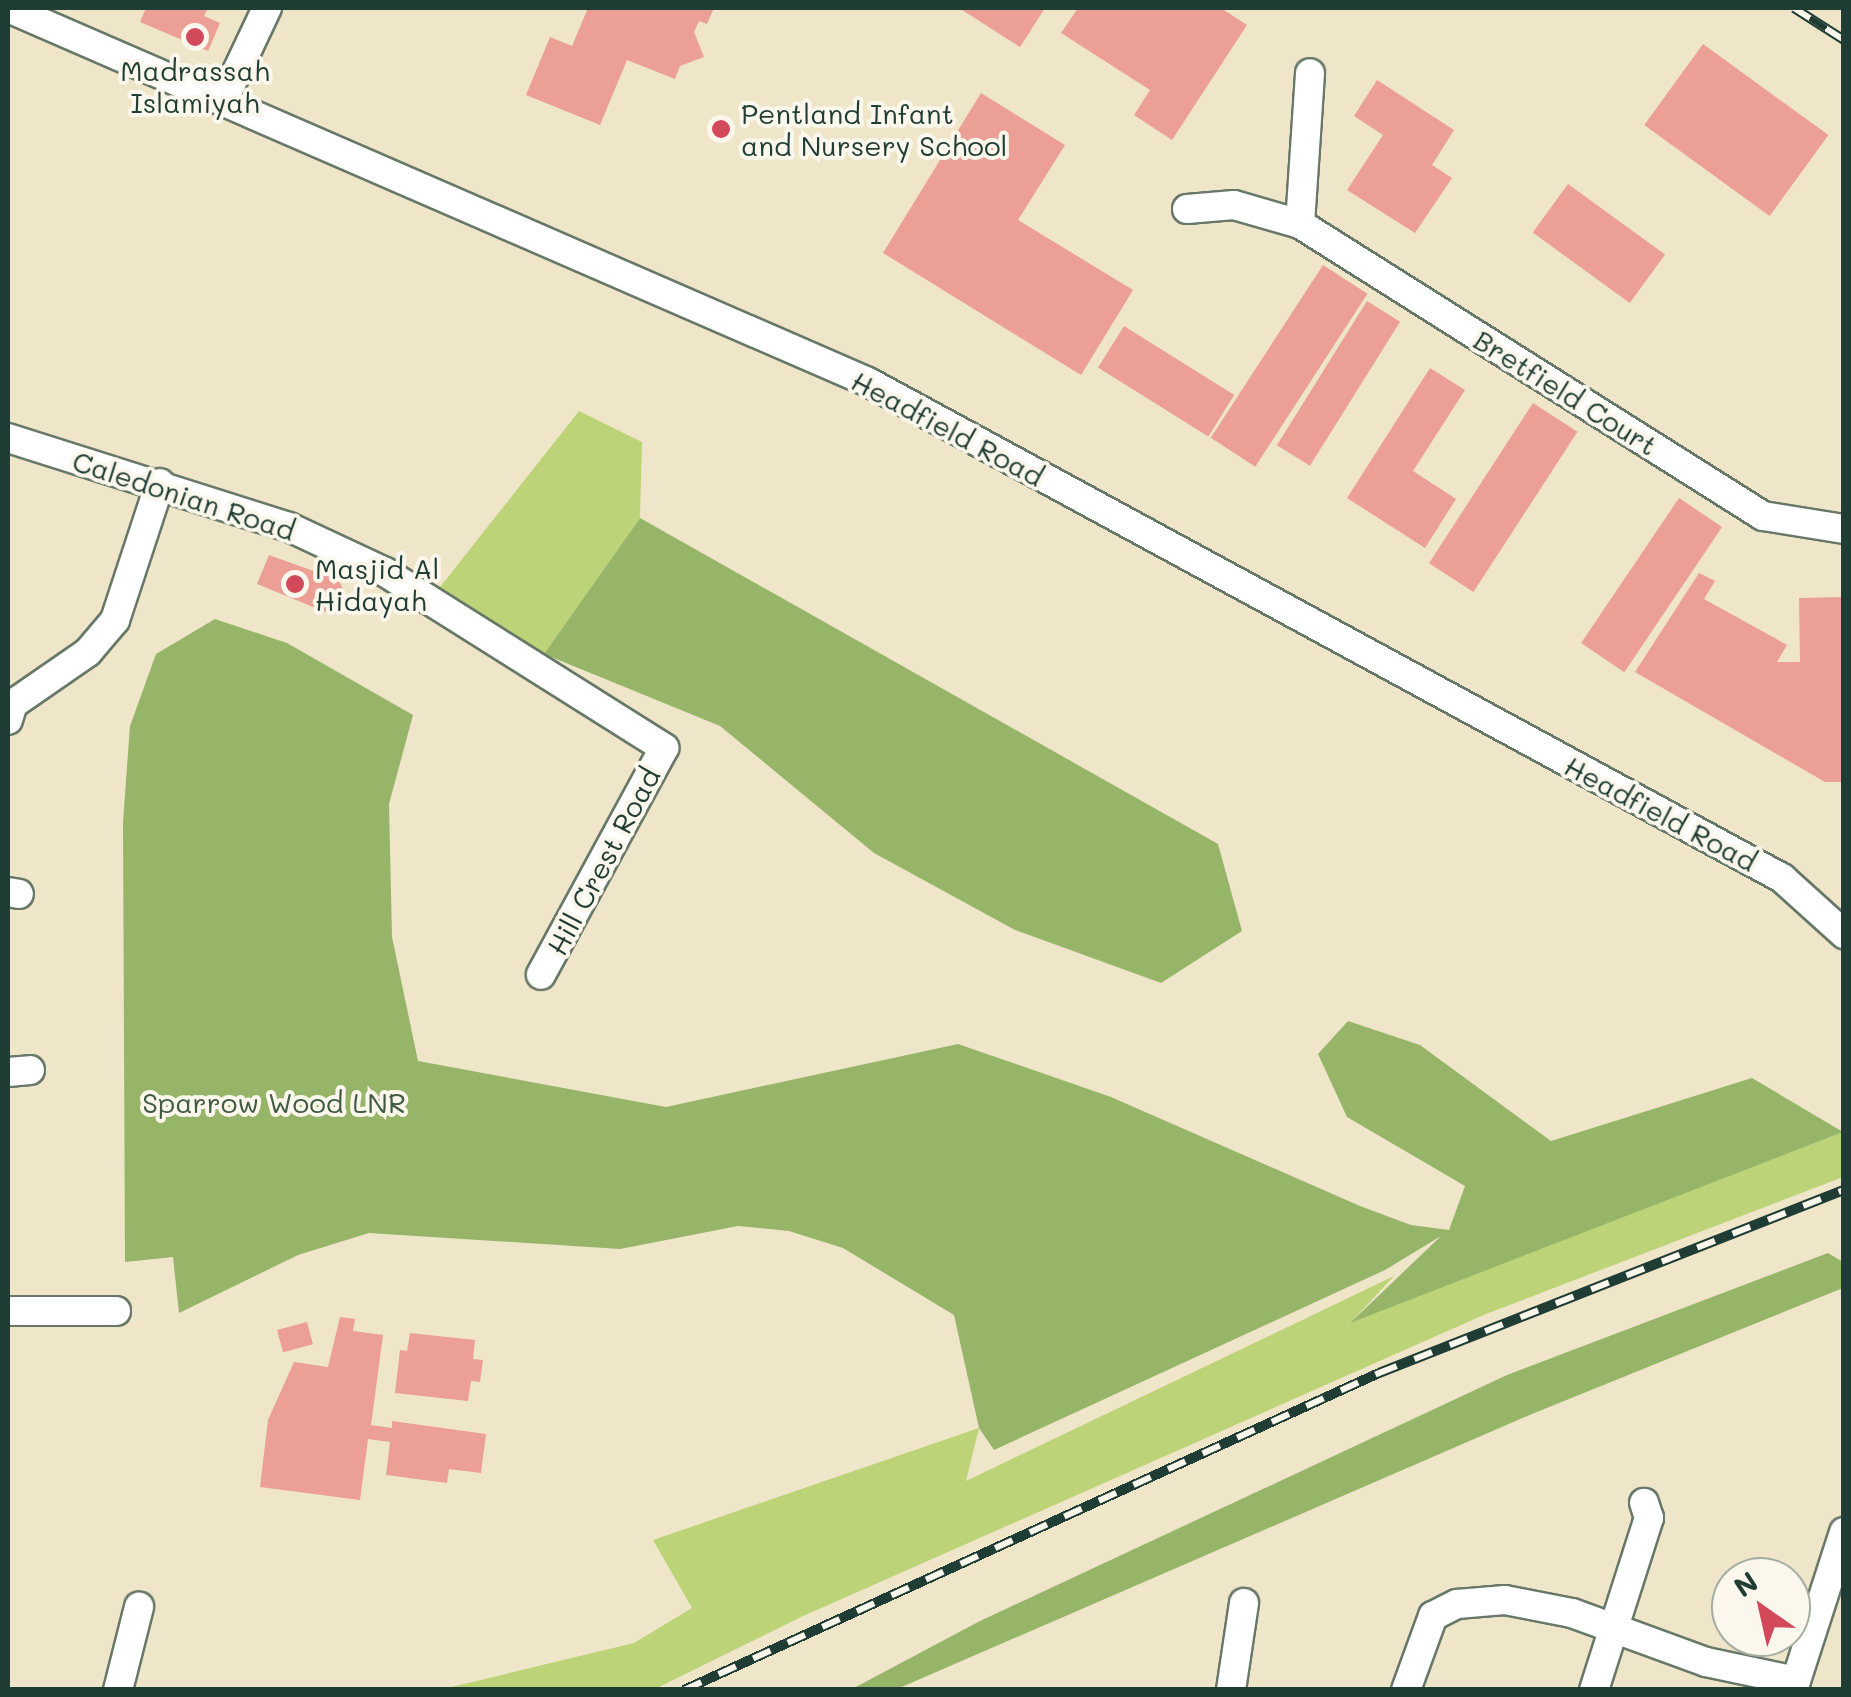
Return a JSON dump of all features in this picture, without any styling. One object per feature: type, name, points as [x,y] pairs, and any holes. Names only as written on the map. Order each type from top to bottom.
[{"type":"street","points":[[223,101],[267,8]]},
{"type":"street","name":"Headfield Road","points":[[21,10],[868,382],[1782,878],[1844,934]]},
{"type":"street","points":[[1300,224],[1310,73]]},
{"type":"street","name":"Bretfield Court","points":[[1187,209],[1234,205],[1300,224],[1763,516],[1844,529]]},
{"type":"street","name":"Caledonian Road","points":[[8,438],[289,527],[384,572],[664,748]]},
{"type":"street","points":[[9,708],[88,652],[115,620],[160,483]]},
{"type":"street","name":"Hill Crest Road","points":[[542,974],[664,748]]},
{"type":"street","points":[[8,1312],[116,1311]]},
{"type":"street","points":[[1594,1690],[1650,1518],[1644,1504]]},
{"type":"street","points":[[1406,1690],[1433,1616],[1457,1604],[1505,1600],[1612,1628],[1706,1662],[1795,1685],[1835,1588],[1844,1532]]},
{"type":"street","points":[[1231,1690],[1244,1603]]},
{"type":"street","points":[[118,1690],[139,1606]]},
{"type":"green space","points":[[579,411],[642,442],[640,518],[544,654],[433,596]]},
{"type":"green space","points":[[640,518],[1218,844],[1242,931],[1161,983],[1015,930],[874,853],[720,726],[544,654]]},
{"type":"green space","name":"Sparrow Wood LNR","points":[[215,619],[287,643],[413,715],[389,804],[392,937],[418,1061],[666,1107],[958,1044],[1111,1097],[1360,1206],[1411,1225],[1449,1230],[1465,1186],[1347,1117],[1318,1054],[1348,1021],[1420,1045],[1551,1141],[1752,1078],[1843,1132],[1350,1323],[1441,1236],[1385,1270],[994,1450],[979,1428],[954,1315],[843,1248],[789,1231],[738,1226],[620,1249],[369,1233],[298,1255],[179,1313],[173,1257],[125,1262],[123,822],[130,726],[156,654]]},
{"type":"green space","points":[[1843,1132],[1843,1177],[1486,1314],[801,1617],[655,1689],[439,1690],[634,1643],[692,1608],[653,1540],[979,1428],[966,1481],[1394,1276],[1352,1321]]},
{"type":"green space","points":[[1828,1253],[1843,1262],[1843,1288],[1532,1414],[897,1689],[852,1689],[980,1621],[1507,1375]]},
{"type":"building","name":"Madrassah Islamiyah","points":[[146,8],[208,8],[204,16],[220,23],[208,51],[140,22]]},
{"type":"building","points":[[588,8],[714,8],[707,24],[699,21],[694,32],[704,57],[680,66],[675,79],[627,60],[600,125],[526,95],[550,37],[572,46]]},
{"type":"building","points":[[959,8],[1045,8],[1020,47]]},
{"type":"building","points":[[1078,8],[1221,8],[1247,25],[1172,140],[1134,115],[1150,90],[1061,33]]},
{"type":"building","points":[[1703,44],[1828,135],[1770,216],[1644,125]]},
{"type":"building","points":[[1377,80],[1454,130],[1432,165],[1452,178],[1415,233],[1347,190],[1383,135],[1354,116]]},
{"type":"building","points":[[981,93],[1065,145],[1018,220],[1133,290],[1081,375],[883,253]]},
{"type":"building","points":[[1568,184],[1665,255],[1630,303],[1533,233]]},
{"type":"building","points":[[1323,265],[1367,294],[1255,467],[1211,438]]},
{"type":"building","points":[[1367,301],[1400,322],[1310,466],[1277,445]]},
{"type":"building","points":[[1124,326],[1234,395],[1208,436],[1098,368]]},
{"type":"building","points":[[1430,368],[1465,390],[1413,471],[1456,499],[1425,548],[1347,498]]},
{"type":"building","points":[[1533,403],[1577,432],[1473,592],[1429,563]]},
{"type":"building","points":[[1679,498],[1722,527],[1624,672],[1581,643]]},
{"type":"building","name":"Masjid Al Hidayah","points":[[269,555],[333,578],[333,585],[339,581],[345,593],[330,600],[336,609],[328,613],[257,584]]},
{"type":"building","points":[[1699,573],[1715,581],[1704,599],[1787,645],[1777,662],[1800,662],[1799,598],[1844,597],[1844,782],[1825,782],[1635,672]]},
{"type":"building","points":[[340,1317],[355,1319],[353,1331],[383,1335],[371,1425],[392,1428],[392,1421],[486,1434],[481,1473],[449,1469],[447,1483],[386,1475],[390,1442],[368,1439],[360,1500],[260,1487],[268,1420],[294,1362],[328,1367]]},
{"type":"building","points":[[307,1322],[313,1344],[283,1352],[277,1330]]},
{"type":"building","points":[[410,1333],[475,1340],[473,1359],[483,1360],[480,1382],[471,1381],[468,1401],[395,1393],[400,1350],[407,1351]]},
{"type":"railway","points":[[1794,8],[1844,40]]},
{"type":"railway","points":[[684,1690],[1379,1373],[1844,1190]]},
{"type":"place","name":"Madrassah Islamiyah","points":[[195,37]]},
{"type":"place","name":"Pentland Infant and Nursery School","points":[[721,129]]},
{"type":"place","name":"Masjid Al Hidayah","points":[[295,584]]}]
